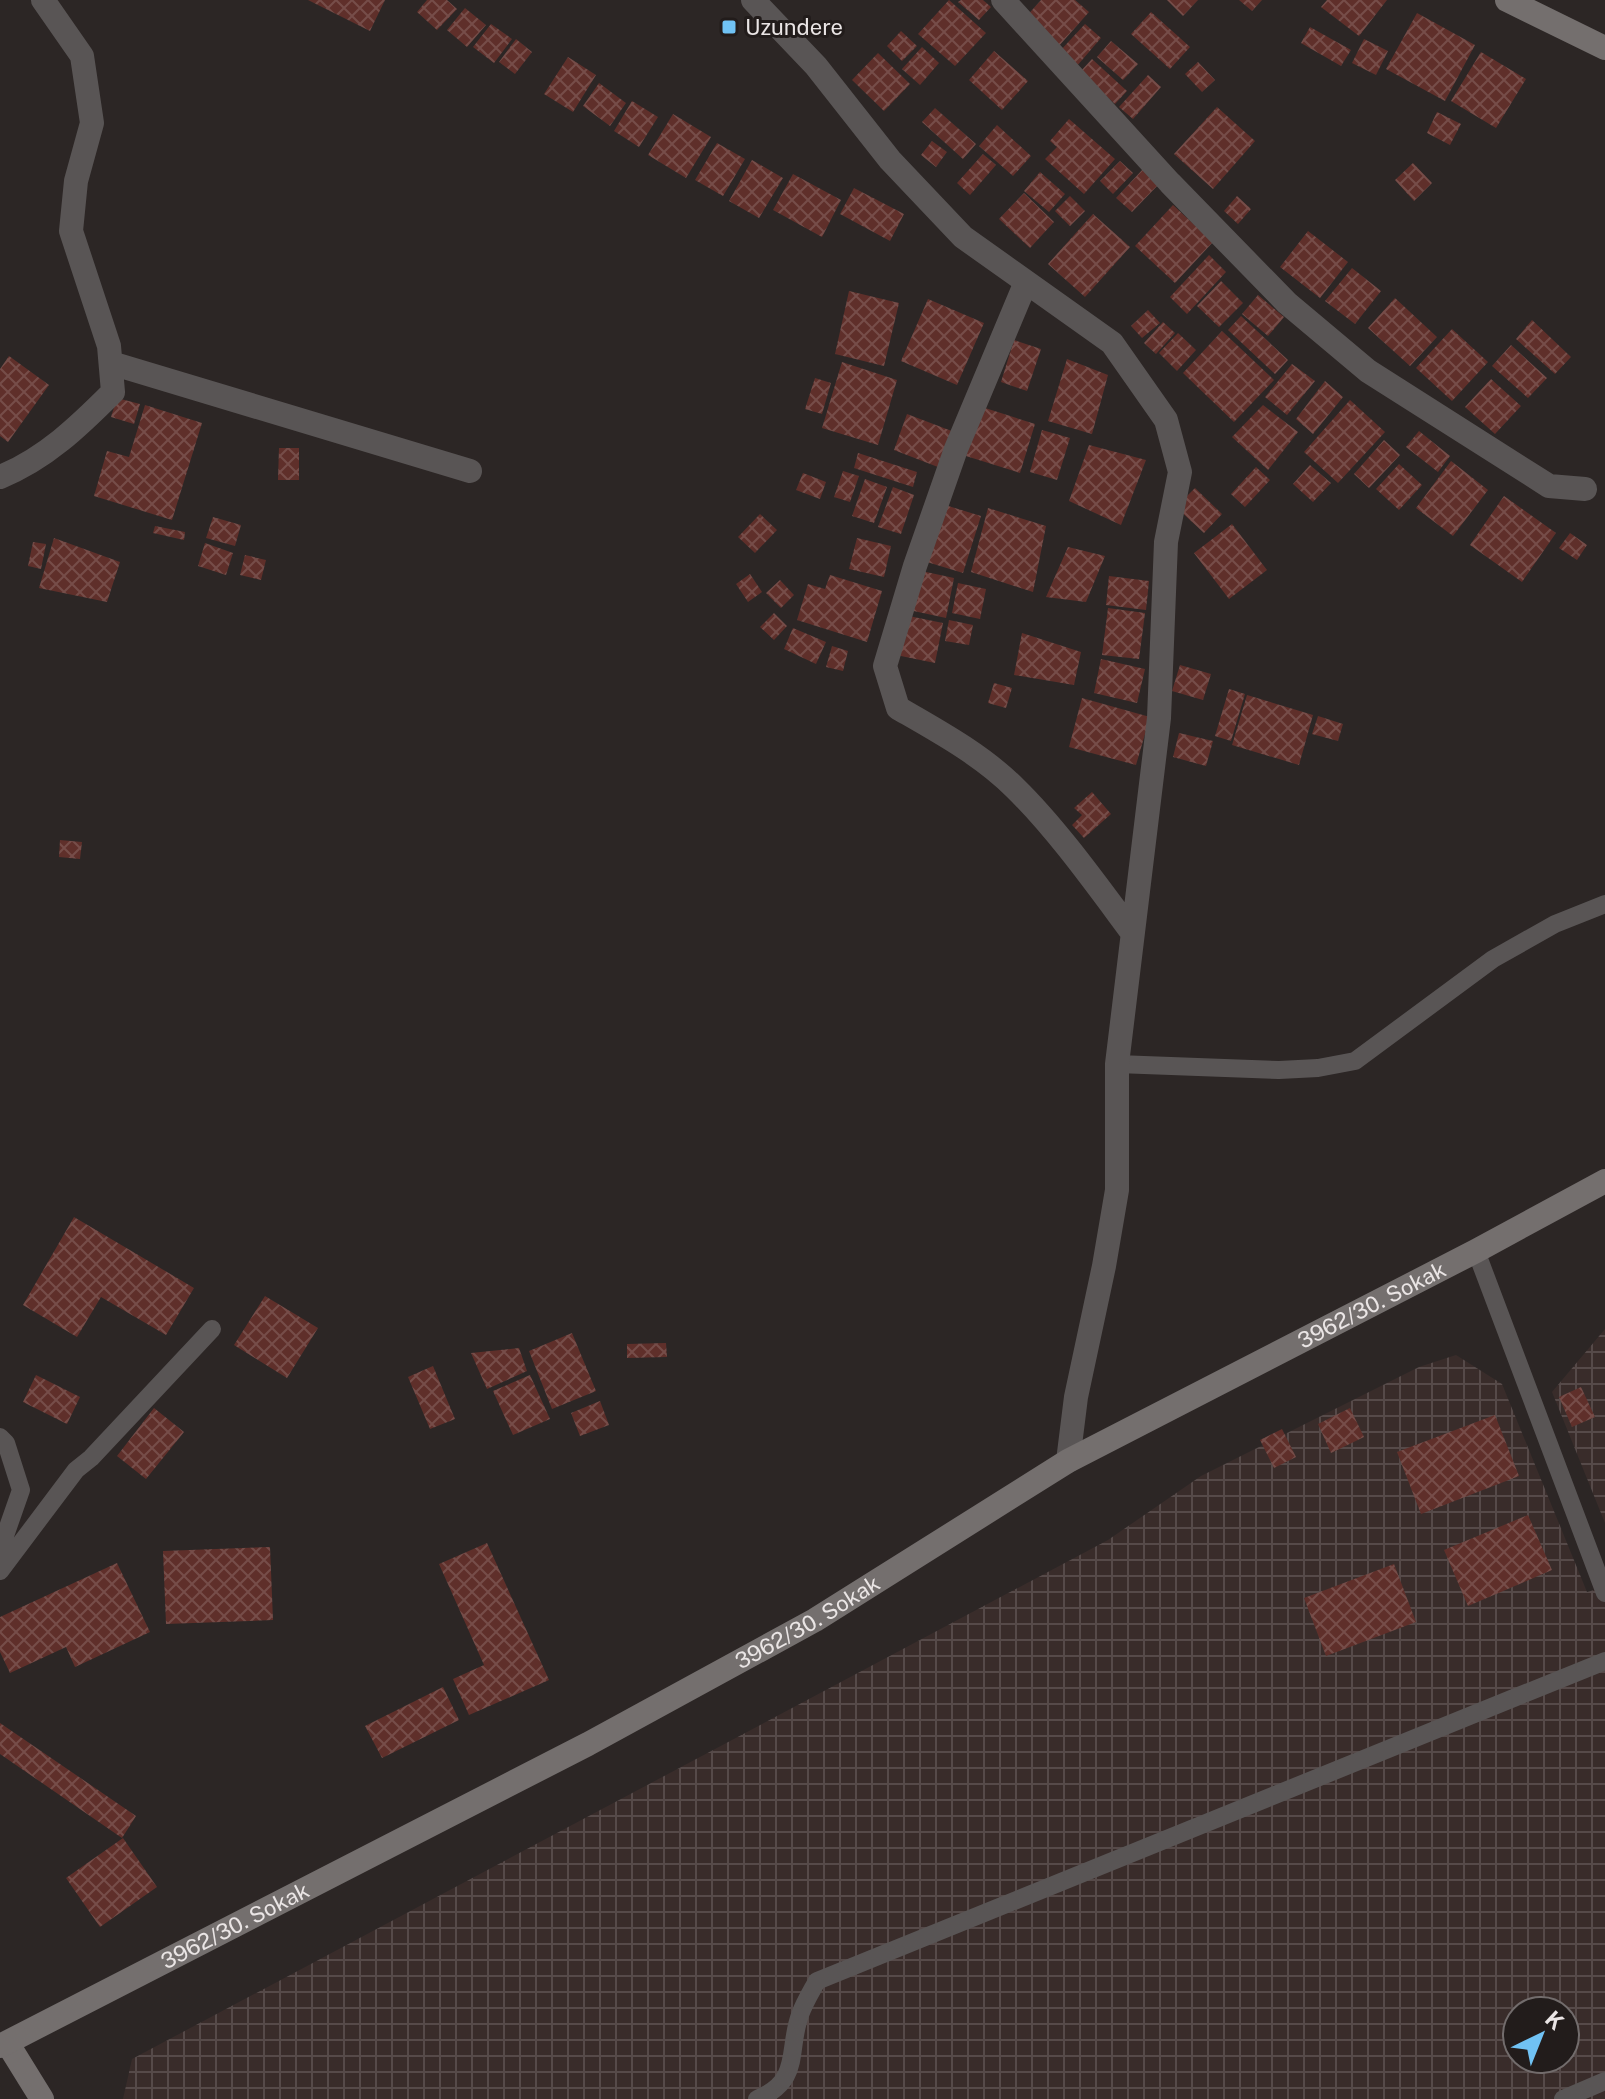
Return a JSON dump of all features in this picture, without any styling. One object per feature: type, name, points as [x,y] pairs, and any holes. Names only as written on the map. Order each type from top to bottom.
[{"type":"main road","points":[[1507,0],[1605,48]]},
{"type":"main road","name":"3962/30. Sokak","points":[[3,2041],[588,1744],[815,1620],[1068,1461],[1476,1251],[1605,1181]]},
{"type":"main road","points":[[3,2041],[42,2099]]},
{"type":"street","points":[[0,477],[27,466],[81,424],[113,392],[109,346],[71,231],[76,181],[92,123],[82,56],[43,0]]},
{"type":"street","points":[[753,0],[816,66],[890,160],[963,237],[1112,343],[1166,420],[1180,472],[1166,542],[1159,718],[1117,1064],[1117,1190],[1076,1397],[1068,1461]]},
{"type":"street","points":[[1003,0],[1170,183],[1287,303],[1368,371],[1549,486],[1585,489]]},
{"type":"street","points":[[1026,282],[956,449],[915,566],[885,666],[898,708],[943,733],[1014,787],[1087,872],[1131,931]]},
{"type":"street","points":[[111,363],[470,471]]},
{"type":"lane","points":[[1117,1064],[1279,1070],[1318,1068],[1355,1061],[1493,959],[1555,924],[1605,904]]},
{"type":"lane","points":[[1476,1251],[1605,1593]]},
{"type":"lane","points":[[0,1571],[76,1470],[91,1458],[212,1329]]},
{"type":"lane","points":[[0,1437],[6,1443],[21,1490],[0,1550]]},
{"type":"lane","points":[[757,2099],[784,2082],[794,2052],[799,2016],[817,1981],[1605,1661]]},
{"type":"lane","points":[[1563,2099],[1605,2081]]},
{"type":"shaded area","points":[[1605,1329],[1605,1523],[1552,1392]]},
{"type":"shaded area","points":[[1456,1355],[1502,1384],[1587,1592],[1605,1587],[1605,2099],[123,2099],[132,2059],[1108,1540],[1201,1476],[1419,1367]]},
{"type":"building","points":[[308,0],[385,0],[370,31]]},
{"type":"building","points":[[427,0],[447,0],[457,9],[437,30],[417,12]]},
{"type":"building","points":[[949,0],[986,33],[955,66],[918,34]]},
{"type":"building","points":[[983,0],[991,7],[979,20],[958,2]]},
{"type":"building","points":[[1041,0],[1075,0],[1089,12],[1058,47],[1025,18]]},
{"type":"building","points":[[1167,0],[1198,0],[1183,16]]},
{"type":"building","points":[[1239,0],[1262,0],[1252,11]]},
{"type":"building","points":[[1327,0],[1387,0],[1359,36],[1321,7]]},
{"type":"building","points":[[465,8],[486,25],[467,47],[447,30]]},
{"type":"building","points":[[1151,12],[1190,47],[1170,69],[1131,34]]},
{"type":"building","points":[[1417,13],[1475,45],[1445,101],[1386,69]]},
{"type":"building","points":[[491,24],[512,39],[494,63],[473,47]]},
{"type":"building","points":[[1085,24],[1101,38],[1076,67],[1059,52]]},
{"type":"building","points":[[1310,27],[1351,50],[1341,66],[1301,43]]},
{"type":"building","points":[[901,31],[917,46],[902,61],[887,46]]},
{"type":"building","points":[[516,39],[532,52],[515,74],[499,62]]},
{"type":"building","points":[[1364,39],[1388,51],[1376,75],[1352,63]]},
{"type":"building","points":[[1111,41],[1138,64],[1123,80],[1097,57]]},
{"type":"building","points":[[922,47],[939,63],[920,85],[902,69]]},
{"type":"building","points":[[994,51],[1028,81],[1002,110],[969,80]]},
{"type":"building","points":[[1481,52],[1526,79],[1496,128],[1451,101]]},
{"type":"building","points":[[878,53],[910,84],[884,111],[852,80]]},
{"type":"building","points":[[568,57],[596,75],[573,112],[544,94]]},
{"type":"building","points":[[1092,59],[1127,91],[1115,104],[1080,72]]},
{"type":"building","points":[[1198,62],[1215,80],[1202,92],[1185,74]]},
{"type":"building","points":[[1148,75],[1161,87],[1133,119],[1119,107]]},
{"type":"building","points":[[599,83],[626,103],[610,126],[583,106]]},
{"type":"building","points":[[632,101],[658,117],[639,147],[614,131]]},
{"type":"building","points":[[1217,107],[1255,141],[1213,189],[1174,154]]},
{"type":"building","points":[[935,108],[976,144],[963,159],[922,122]]},
{"type":"building","points":[[1437,112],[1461,124],[1450,145],[1427,133]]},
{"type":"building","points":[[673,114],[711,137],[686,178],[648,155]]},
{"type":"building","points":[[1069,119],[1115,159],[1084,194],[1045,159],[1057,147],[1050,141]]},
{"type":"building","points":[[997,125],[1031,156],[1013,176],[979,146]]},
{"type":"building","points":[[932,141],[947,152],[936,167],[921,155]]},
{"type":"building","points":[[717,143],[745,159],[723,196],[695,180]]},
{"type":"building","points":[[983,154],[996,165],[970,195],[957,183]]},
{"type":"building","points":[[752,160],[783,178],[759,218],[729,201]]},
{"type":"building","points":[[1120,161],[1133,173],[1113,194],[1100,181]]},
{"type":"building","points":[[1413,163],[1432,183],[1414,201],[1395,180]]},
{"type":"building","points":[[1144,168],[1160,183],[1132,212],[1116,198]]},
{"type":"building","points":[[1040,172],[1065,194],[1049,212],[1024,191]]},
{"type":"building","points":[[793,174],[841,200],[822,237],[773,210]]},
{"type":"building","points":[[854,188],[904,214],[890,241],[840,214]]},
{"type":"building","points":[[1024,193],[1054,222],[1030,248],[999,219]]},
{"type":"building","points":[[1070,196],[1085,211],[1070,226],[1055,211]]},
{"type":"building","points":[[1237,196],[1251,209],[1238,224],[1224,211]]},
{"type":"building","points":[[1173,205],[1213,242],[1175,283],[1135,246]]},
{"type":"building","points":[[1093,214],[1130,247],[1085,297],[1048,264]]},
{"type":"building","points":[[1308,231],[1348,262],[1320,298],[1280,267]]},
{"type":"building","points":[[1209,255],[1226,272],[1187,314],[1170,297]]},
{"type":"building","points":[[1352,268],[1381,291],[1355,324],[1325,301]]},
{"type":"building","points":[[1221,281],[1243,303],[1219,327],[1197,306]]},
{"type":"building","points":[[849,291],[899,303],[884,366],[835,354]]},
{"type":"building","points":[[1258,295],[1284,317],[1268,336],[1242,314]]},
{"type":"building","points":[[1395,298],[1437,337],[1410,366],[1368,328]]},
{"type":"building","points":[[928,299],[984,323],[957,385],[901,361]]},
{"type":"building","points":[[1148,310],[1160,323],[1142,338],[1131,326]]},
{"type":"building","points":[[1241,316],[1288,360],[1275,374],[1228,330]]},
{"type":"building","points":[[1532,320],[1571,357],[1555,374],[1516,339]]},
{"type":"building","points":[[1163,322],[1175,333],[1156,354],[1144,343]]},
{"type":"building","points":[[1452,329],[1488,362],[1452,401],[1416,368]]},
{"type":"building","points":[[1222,331],[1274,380],[1234,422],[1183,373]]},
{"type":"building","points":[[1178,333],[1196,350],[1177,371],[1159,353]]},
{"type":"building","points":[[1014,340],[1041,349],[1027,391],[1001,382]]},
{"type":"building","points":[[1511,345],[1547,378],[1528,398],[1492,366]]},
{"type":"building","points":[[9,356],[49,385],[8,442],[0,436],[0,369]]},
{"type":"building","points":[[1067,359],[1108,375],[1092,434],[1048,421]]},
{"type":"building","points":[[842,362],[897,380],[878,445],[822,428]]},
{"type":"building","points":[[1292,364],[1315,381],[1287,415],[1265,397]]},
{"type":"building","points":[[815,378],[831,383],[822,414],[805,409]]},
{"type":"building","points":[[1491,379],[1521,406],[1495,434],[1465,407]]},
{"type":"building","points":[[1325,381],[1343,397],[1313,434],[1296,419]]},
{"type":"building","points":[[117,398],[140,404],[134,424],[111,417]]},
{"type":"building","points":[[1350,400],[1385,432],[1338,483],[1304,452]]},
{"type":"building","points":[[145,405],[202,423],[172,520],[94,496],[107,451],[129,457]]},
{"type":"building","points":[[1263,405],[1298,432],[1268,470],[1232,437]]},
{"type":"building","points":[[982,407],[1035,424],[1020,473],[966,456]]},
{"type":"building","points":[[907,414],[957,433],[943,469],[894,450]]},
{"type":"building","points":[[1042,430],[1070,438],[1057,480],[1030,472]]},
{"type":"building","points":[[1419,431],[1450,456],[1438,472],[1406,447]]},
{"type":"building","points":[[1384,440],[1400,455],[1369,488],[1354,474]]},
{"type":"building","points":[[1089,445],[1146,460],[1121,525],[1069,501]]},
{"type":"building","points":[[279,448],[299,448],[299,480],[278,480]]},
{"type":"building","points":[[858,453],[917,472],[913,487],[854,468]]},
{"type":"building","points":[[1451,461],[1488,490],[1453,536],[1416,508]]},
{"type":"building","points":[[1399,464],[1422,485],[1399,510],[1376,489]]},
{"type":"building","points":[[1310,465],[1331,483],[1313,502],[1293,484]]},
{"type":"building","points":[[1256,467],[1270,480],[1245,507],[1231,494]]},
{"type":"building","points":[[843,471],[859,476],[850,502],[834,497]]},
{"type":"building","points":[[803,473],[826,482],[820,499],[796,490]]},
{"type":"building","points":[[865,479],[887,487],[874,523],[852,516]]},
{"type":"building","points":[[893,487],[914,495],[901,534],[878,527]]},
{"type":"building","points":[[1195,488],[1222,514],[1204,533],[1176,507]]},
{"type":"building","points":[[1504,496],[1556,533],[1522,582],[1470,545]]},
{"type":"building","points":[[945,505],[981,516],[963,573],[927,562]]},
{"type":"building","points":[[988,508],[1046,526],[1033,592],[971,572]]},
{"type":"building","points":[[760,514],[777,530],[755,553],[738,537]]},
{"type":"building","points":[[213,517],[241,525],[235,546],[206,538]]},
{"type":"building","points":[[1232,524],[1267,570],[1229,599],[1194,553]]},
{"type":"building","points":[[155,526],[185,532],[184,540],[153,533]]},
{"type":"building","points":[[1570,533],[1587,545],[1577,560],[1559,548]]},
{"type":"building","points":[[54,538],[120,562],[107,602],[39,588]]},
{"type":"building","points":[[857,538],[891,546],[884,577],[849,569]]},
{"type":"building","points":[[33,542],[46,544],[41,569],[28,566]]},
{"type":"building","points":[[205,543],[233,553],[226,575],[198,566]]},
{"type":"building","points":[[1068,547],[1105,556],[1086,602],[1046,597]]},
{"type":"building","points":[[245,555],[266,560],[261,580],[240,575]]},
{"type":"building","points":[[917,570],[954,578],[946,618],[909,610]]},
{"type":"building","points":[[750,574],[762,592],[748,602],[736,584]]},
{"type":"building","points":[[830,575],[882,591],[867,642],[797,620],[808,584],[825,589]]},
{"type":"building","points":[[1109,576],[1149,581],[1146,610],[1106,605]]},
{"type":"building","points":[[780,580],[794,595],[781,608],[766,593]]},
{"type":"building","points":[[958,583],[986,589],[980,619],[952,613]]},
{"type":"building","points":[[1108,608],[1145,613],[1139,659],[1102,655]]},
{"type":"building","points":[[774,613],[787,626],[774,640],[760,627]]},
{"type":"building","points":[[904,615],[943,623],[935,663],[896,655]]},
{"type":"building","points":[[949,620],[973,625],[969,645],[945,641]]},
{"type":"building","points":[[793,628],[826,642],[816,664],[784,649]]},
{"type":"building","points":[[1022,633],[1081,652],[1074,685],[1014,675]]},
{"type":"building","points":[[832,646],[848,651],[843,671],[826,667]]},
{"type":"building","points":[[1101,659],[1145,669],[1137,703],[1094,693]]},
{"type":"building","points":[[1180,665],[1211,674],[1203,700],[1172,691]]},
{"type":"building","points":[[994,683],[1012,688],[1006,708],[988,703]]},
{"type":"building","points":[[1229,689],[1245,694],[1231,741],[1215,736]]},
{"type":"building","points":[[1247,695],[1313,715],[1299,765],[1232,745]]},
{"type":"building","points":[[1082,698],[1150,717],[1136,765],[1069,747]]},
{"type":"building","points":[[1318,716],[1343,724],[1338,741],[1312,734]]},
{"type":"building","points":[[1179,733],[1213,741],[1206,766],[1173,757]]},
{"type":"building","points":[[1092,792],[1111,814],[1084,838],[1072,825],[1082,815],[1074,808]]},
{"type":"building","points":[[60,840],[82,842],[80,859],[59,857]]},
{"type":"building","points":[[74,1217],[194,1288],[166,1335],[101,1297],[77,1337],[23,1305]]},
{"type":"building","points":[[265,1296],[318,1328],[287,1378],[234,1345]]},
{"type":"building","points":[[572,1333],[596,1391],[552,1409],[529,1351]]},
{"type":"building","points":[[666,1343],[667,1357],[627,1358],[627,1344]]},
{"type":"building","points":[[519,1348],[527,1371],[487,1389],[471,1353]]},
{"type":"building","points":[[433,1366],[455,1419],[430,1429],[408,1377]]},
{"type":"building","points":[[36,1375],[80,1397],[67,1424],[23,1402]]},
{"type":"building","points":[[530,1375],[550,1419],[513,1435],[493,1391]]},
{"type":"building","points":[[1581,1387],[1595,1417],[1572,1427],[1559,1397]]},
{"type":"building","points":[[600,1401],[609,1425],[580,1436],[571,1413]]},
{"type":"building","points":[[154,1408],[184,1432],[146,1479],[117,1456]]},
{"type":"building","points":[[1350,1408],[1364,1437],[1331,1453],[1318,1424]]},
{"type":"building","points":[[1495,1415],[1519,1476],[1421,1514],[1397,1452]]},
{"type":"building","points":[[1282,1429],[1296,1457],[1274,1468],[1260,1440]]},
{"type":"building","points":[[1528,1515],[1552,1570],[1468,1606],[1444,1550]]},
{"type":"building","points":[[487,1543],[549,1680],[469,1715],[453,1679],[484,1665],[439,1564]]},
{"type":"building","points":[[270,1547],[273,1620],[166,1624],[163,1551]]},
{"type":"building","points":[[117,1563],[150,1632],[75,1667],[66,1647],[10,1673],[0,1652],[0,1617]]},
{"type":"building","points":[[1394,1564],[1416,1622],[1326,1656],[1304,1598]]},
{"type":"building","points":[[443,1687],[459,1720],[382,1758],[365,1726]]},
{"type":"building","points":[[0,1723],[136,1816],[122,1838],[0,1754]]},
{"type":"building","points":[[123,1838],[157,1887],[100,1927],[66,1878]]},
{"type":"place","name":"Uzundere","points":[[729,27]]}]
